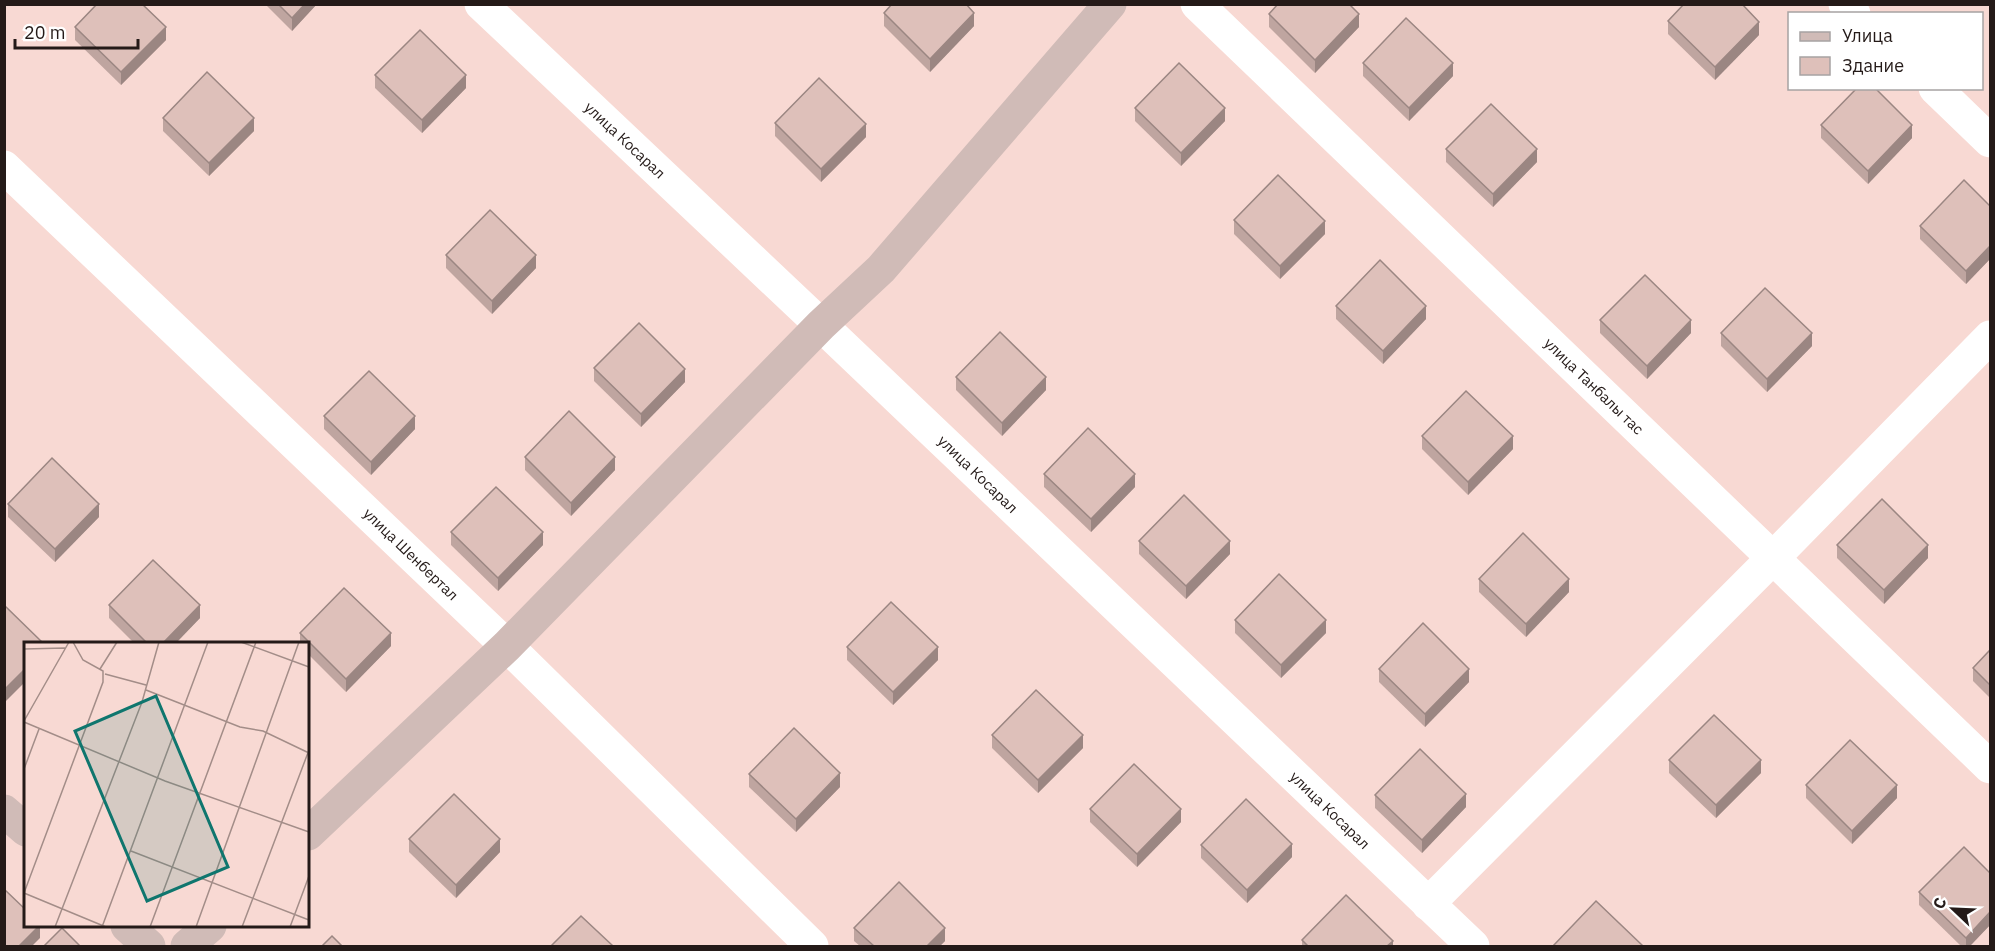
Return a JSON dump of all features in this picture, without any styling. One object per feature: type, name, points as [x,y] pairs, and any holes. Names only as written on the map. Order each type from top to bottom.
[{"type":"street","name":"улица Косарал","points":[[481,4],[1473,946]]},
{"type":"street","points":[[309,833],[507,646],[821,325],[881,269],[1110,4]]},
{"type":"street","name":"улица Танбалы тас","points":[[1197,4],[1990,767]]},
{"type":"street","points":[[1937,90],[1990,141]]},
{"type":"street","name":"улица Шенбертал","points":[[4,167],[507,646],[812,946]]},
{"type":"street","points":[[1428,904],[1990,337]]},
{"type":"street","points":[[4,811],[24,828]]},
{"type":"street","points":[[128,927],[149,946]]},
{"type":"street","points":[[187,946],[209,927]]},
{"type":"building","points":[[97,4],[142,4],[166,27],[121,72],[75,27]]},
{"type":"building","points":[[278,4],[305,4],[292,18]]},
{"type":"building","points":[[892,4],[966,4],[974,13],[930,59],[884,13]]},
{"type":"building","points":[[1278,4],[1349,4],[1359,14],[1315,60],[1269,14]]},
{"type":"building","points":[[1684,4],[1742,4],[1759,22],[1715,67],[1668,21]]},
{"type":"building","points":[[1406,18],[1453,63],[1409,108],[1363,63]]},
{"type":"building","points":[[420,30],[466,75],[422,120],[375,75]]},
{"type":"building","points":[[1179,63],[1225,108],[1181,153],[1135,108]]},
{"type":"building","points":[[207,72],[254,118],[209,163],[163,118]]},
{"type":"building","points":[[819,78],[866,124],[821,169],[775,123]]},
{"type":"building","points":[[1855,90],[1877,90],[1912,125],[1868,171],[1821,125]]},
{"type":"building","points":[[1491,104],[1537,149],[1493,194],[1446,149]]},
{"type":"building","points":[[1278,175],[1325,221],[1280,266],[1234,220]]},
{"type":"building","points":[[1964,180],[1990,206],[1990,246],[1966,271],[1920,226]]},
{"type":"building","points":[[490,210],[536,255],[492,301],[446,255]]},
{"type":"building","points":[[1380,260],[1426,306],[1383,351],[1336,306]]},
{"type":"building","points":[[1645,275],[1691,320],[1647,366],[1600,320]]},
{"type":"building","points":[[1765,288],[1812,333],[1767,379],[1721,333]]},
{"type":"building","points":[[639,323],[685,369],[641,414],[594,368]]},
{"type":"building","points":[[1000,332],[1046,377],[1002,423],[956,377]]},
{"type":"building","points":[[369,371],[415,416],[371,462],[324,416]]},
{"type":"building","points":[[1466,391],[1513,436],[1468,482],[1422,436]]},
{"type":"building","points":[[569,411],[615,457],[571,503],[525,457]]},
{"type":"building","points":[[1088,428],[1135,474],[1091,519],[1044,474]]},
{"type":"building","points":[[52,458],[99,504],[55,549],[8,504]]},
{"type":"building","points":[[496,487],[543,532],[498,578],[451,532]]},
{"type":"building","points":[[1184,495],[1230,541],[1186,586],[1139,541]]},
{"type":"building","points":[[1882,499],[1928,545],[1884,590],[1837,545]]},
{"type":"building","points":[[1523,533],[1569,579],[1526,624],[1479,579]]},
{"type":"building","points":[[153,560],[200,605],[164,642],[146,642],[109,605]]},
{"type":"building","points":[[1279,574],[1326,620],[1281,665],[1235,620]]},
{"type":"building","points":[[344,588],[391,633],[346,679],[300,633]]},
{"type":"building","points":[[891,602],[938,647],[893,692],[847,647]]},
{"type":"building","points":[[4,605],[42,642],[24,642],[24,670],[4,690]]},
{"type":"building","points":[[1423,623],[1469,669],[1425,714],[1379,669]]},
{"type":"building","points":[[1990,650],[1990,685],[1973,668]]},
{"type":"building","points":[[1036,690],[1083,735],[1038,780],[992,735]]},
{"type":"building","points":[[1714,715],[1761,760],[1716,805],[1669,760]]},
{"type":"building","points":[[794,728],[840,773],[796,819],[749,774]]},
{"type":"building","points":[[1850,740],[1897,785],[1852,831],[1806,785]]},
{"type":"building","points":[[1420,749],[1466,794],[1422,840],[1375,795]]},
{"type":"building","points":[[1134,764],[1181,809],[1137,854],[1090,809]]},
{"type":"building","points":[[454,794],[500,839],[456,885],[409,839]]},
{"type":"building","points":[[1246,799],[1292,844],[1247,890],[1201,845]]},
{"type":"building","points":[[1964,847],[1990,873],[1990,912],[1966,938],[1919,892]]},
{"type":"building","points":[[899,882],[945,928],[927,946],[874,946],[854,928]]},
{"type":"building","points":[[4,889],[24,908],[24,927],[38,927],[19,946],[4,946]]},
{"type":"building","points":[[1346,895],[1393,941],[1387,946],[1308,946],[1302,940]]},
{"type":"building","points":[[1596,901],[1643,946],[1553,946]]},
{"type":"building","points":[[581,916],[613,946],[551,946]]},
{"type":"building","points":[[62,928],[80,946],[44,946]]},
{"type":"building","points":[[332,936],[342,946],[322,946]]}]
